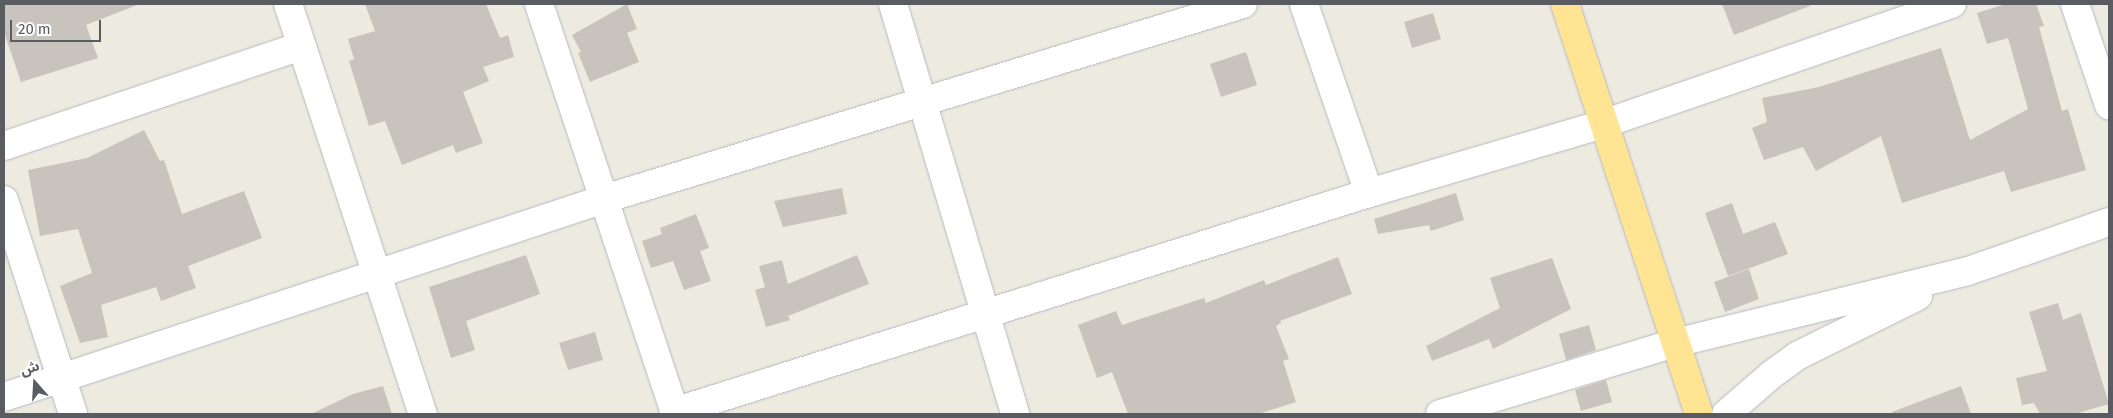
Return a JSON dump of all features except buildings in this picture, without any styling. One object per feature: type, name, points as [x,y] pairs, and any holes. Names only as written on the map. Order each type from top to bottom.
[{"type":"highway","points":[[1565,4],[1699,414]]},
{"type":"street","points":[[288,4],[423,414]]},
{"type":"street","points":[[539,4],[675,413],[1369,193],[1603,124],[1952,4]]},
{"type":"street","points":[[894,4],[984,315],[1015,414]]},
{"type":"street","points":[[4,397],[604,199],[923,104],[1243,4]]},
{"type":"street","points":[[1304,4],[1369,193]]},
{"type":"street","points":[[2075,4],[2109,104]]},
{"type":"street","points":[[4,146],[301,46]]},
{"type":"street","points":[[4,200],[73,414]]},
{"type":"street","points":[[1440,414],[1675,343],[1968,271],[2109,222]]},
{"type":"street","points":[[1726,414],[1770,375],[1799,355],[1968,271]]}]
